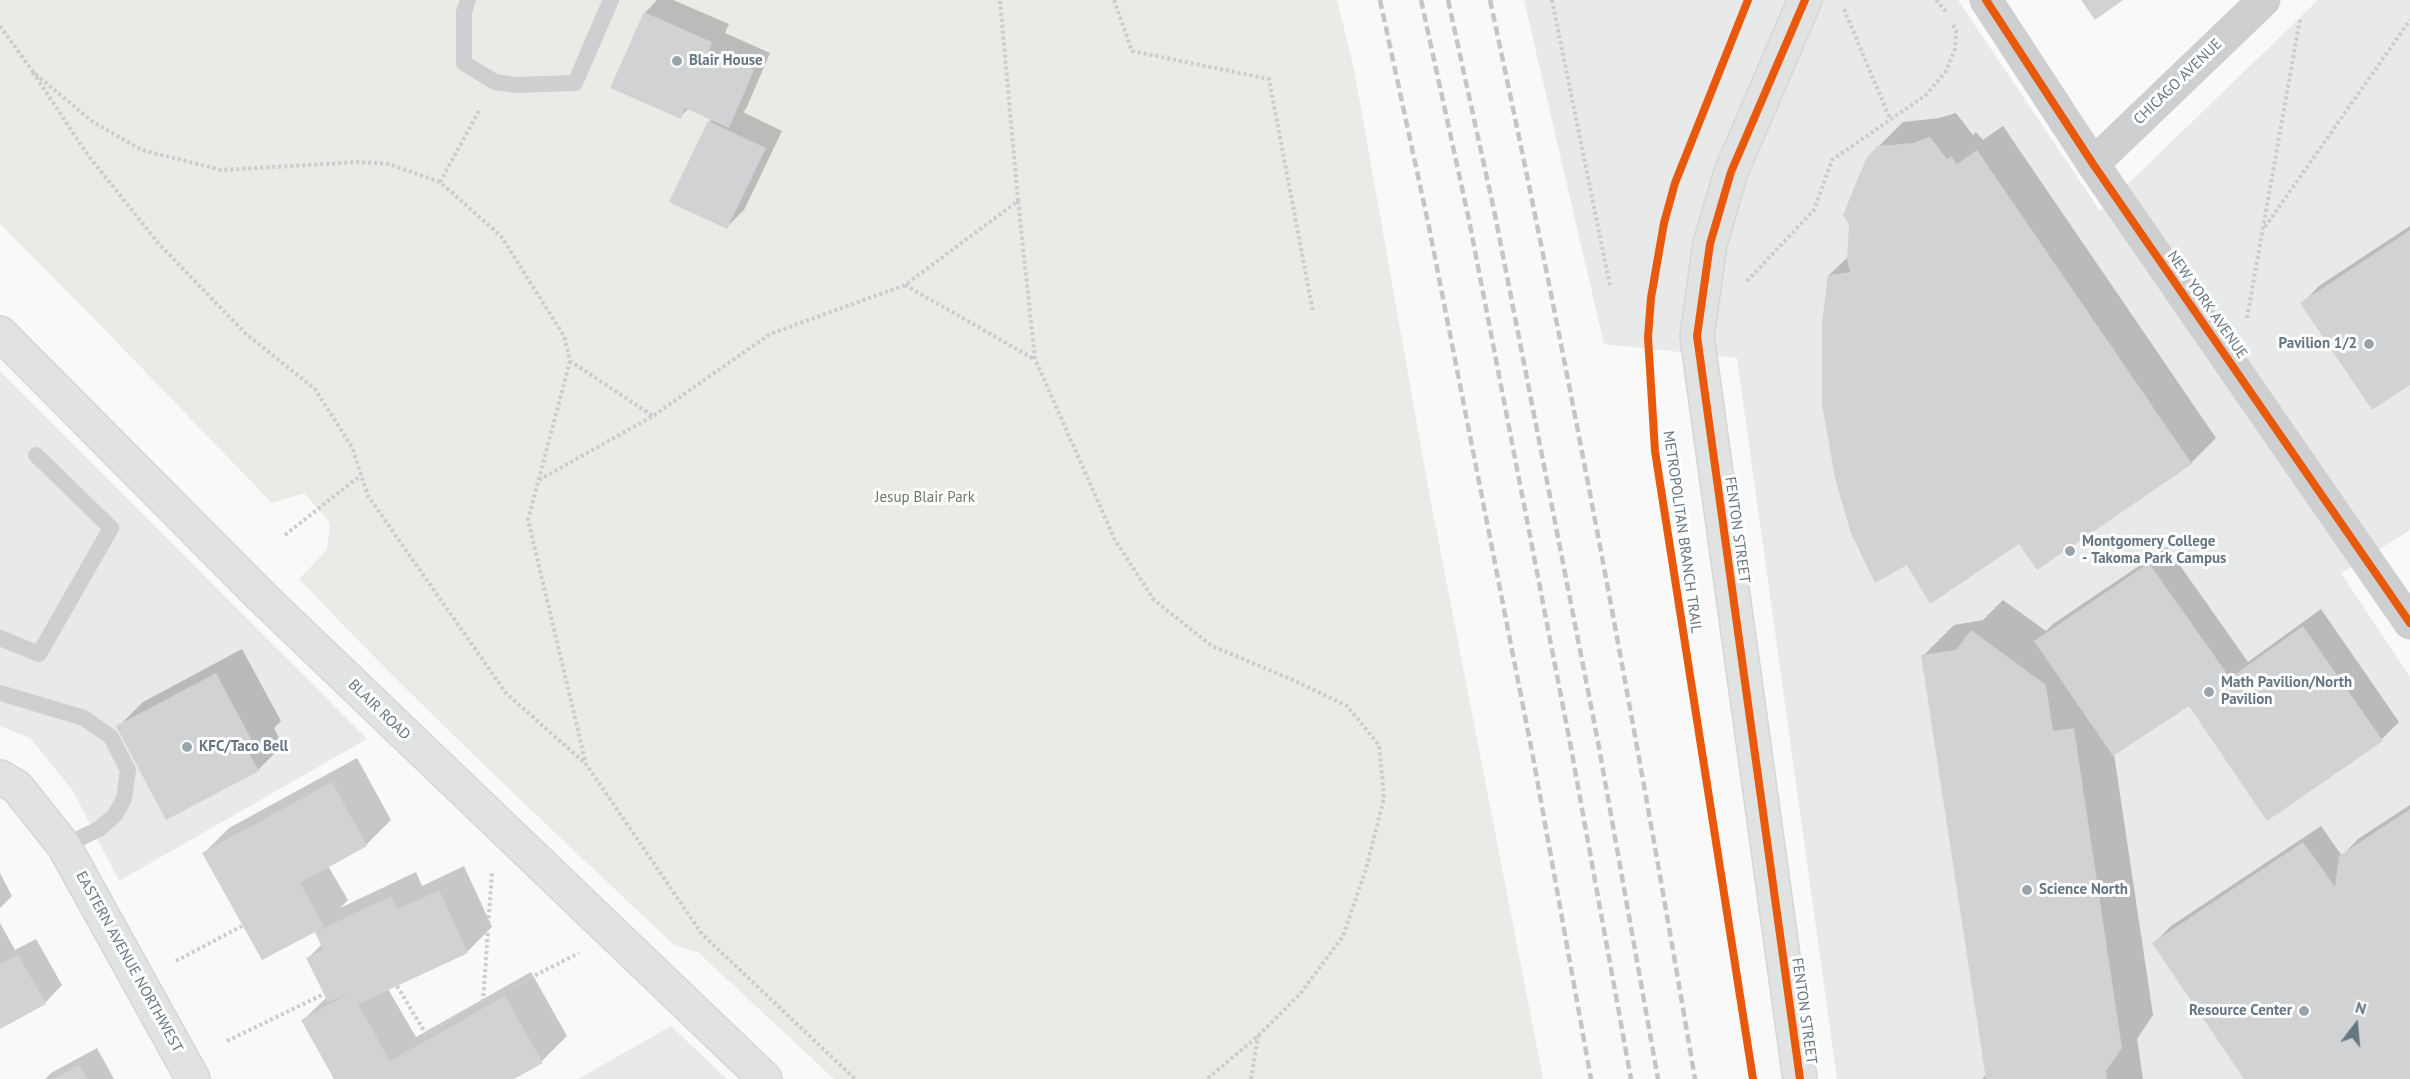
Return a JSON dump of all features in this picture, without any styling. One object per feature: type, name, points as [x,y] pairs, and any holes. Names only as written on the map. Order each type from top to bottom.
[{"type":"street","name":"FENTON STREET","points":[[1800,1079],[1697,336],[1710,244],[1731,172],[1805,0]]},
{"type":"street","name":"NEW YORK AVENUE","points":[[1986,0],[2093,164],[2410,623]]},
{"type":"street","name":"CHICAGO AVENUE","points":[[2093,164],[2264,0]]},
{"type":"street","name":"BLAIR ROAD","points":[[0,333],[261,596],[765,1079]]},
{"type":"street","name":"EASTERN AVENUE NORTHWEST","points":[[0,777],[17,787],[64,846],[193,1079]]},
{"type":"lane","points":[[468,0],[464,12],[464,63],[495,82],[516,85],[575,83],[611,0]]},
{"type":"lane","points":[[0,638],[39,654],[111,528],[36,455]]},
{"type":"lane","points":[[0,693],[84,718],[111,736],[128,770],[124,800],[115,815],[99,829],[64,846]]},
{"type":"path","points":[[1000,0],[1035,359],[1115,540],[1154,600],[1212,646],[1347,706],[1379,744],[1384,798],[1366,869],[1343,936],[1300,994],[1258,1036],[1207,1079]]},
{"type":"path","points":[[1114,0],[1132,51],[1269,79],[1313,312]]},
{"type":"path","points":[[1552,0],[1610,286]]},
{"type":"path","points":[[1748,281],[1814,210],[1832,160],[1926,95],[1946,71],[1955,49],[1956,31],[1946,11],[1936,0]]},
{"type":"path","points":[[1842,6],[1890,119]]},
{"type":"path","points":[[2245,325],[2301,12]]},
{"type":"path","points":[[2262,230],[2410,20]]},
{"type":"path","points":[[0,26],[87,154],[159,244],[246,334],[315,389],[352,447],[368,496],[506,693],[586,764],[702,934],[855,1079]]},
{"type":"path","points":[[33,72],[93,122],[142,150],[221,170],[360,162],[389,164],[440,182],[501,236],[564,336],[570,361],[528,520],[586,764]]},
{"type":"path","points":[[440,182],[495,82]]},
{"type":"path","points":[[539,480],[654,416],[770,334],[905,285],[1018,201]]},
{"type":"path","points":[[905,285],[1035,359]]},
{"type":"path","points":[[570,361],[654,416]]},
{"type":"path","points":[[285,535],[361,475]]},
{"type":"path","points":[[483,1002],[493,866]]},
{"type":"path","points":[[176,961],[242,926]]},
{"type":"path","points":[[397,986],[426,1034],[583,951]]},
{"type":"path","points":[[227,1041],[322,995]]},
{"type":"path","points":[[1251,1079],[1258,1036]]},
{"type":"shaded area","name":"Montgomery College - Takoma Park Campus","points":[[1524,0],[1958,0],[2100,211],[2318,0],[2410,0],[2410,530],[2341,573],[2410,677],[2410,1079],[1837,1079],[1737,358],[1604,344]]},
{"type":"shaded area","points":[[0,371],[367,739],[119,881],[73,791],[30,738],[0,726]]},
{"type":"shaded area","points":[[671,1026],[727,1079],[578,1079]]},
{"type":"green space","name":"Jesup Blair Park","points":[[0,0],[1337,0],[1354,69],[1429,492],[1543,1079],[834,1079],[699,953],[674,945],[484,765],[344,626],[299,579],[327,550],[330,523],[304,493],[272,503],[0,224]]},
{"type":"building","points":[[2081,0],[2123,0],[2095,20]]},
{"type":"building","name":"Blair House","points":[[644,12],[712,42],[709,51],[754,70],[729,128],[685,108],[681,119],[610,88]]},
{"type":"building","points":[[708,121],[766,148],[727,229],[669,202]]},
{"type":"building","points":[[1930,137],[1947,159],[1951,156],[1957,164],[1977,150],[2192,464],[2037,570],[2019,544],[1930,604],[1907,565],[1875,583],[1851,533],[1835,478],[1822,404],[1822,323],[1828,275],[1850,272],[1847,260],[1849,224],[1843,215],[1866,159],[1877,146],[1913,143]]},
{"type":"building","name":"Pavilion 1/2","points":[[2410,230],[2410,385],[2372,410],[2300,303]]},
{"type":"building","name":"Math Pavilion/North Pavilion","points":[[2149,563],[2230,678],[2303,626],[2383,741],[2267,821],[2189,706],[2113,756],[2034,641]]},
{"type":"building","name":"Science North","points":[[1971,630],[2046,685],[2053,731],[2074,728],[2122,1048],[2106,1071],[2107,1079],[1986,1079],[1921,655],[1956,650]]},
{"type":"building","points":[[216,673],[256,748],[248,752],[259,771],[166,820],[116,726]]},
{"type":"building","points":[[332,782],[367,846],[300,883],[324,926],[262,960],[202,853]]},
{"type":"building","name":"Resource Center","points":[[2410,809],[2410,1079],[2244,1079],[2152,943],[2303,842],[2335,887],[2339,856]]},
{"type":"building","points":[[439,890],[468,953],[358,1004],[390,1061],[505,996],[543,1063],[514,1079],[334,1079],[301,1020],[349,993],[328,1002],[306,958],[323,950],[315,932],[391,896],[397,910]]},
{"type":"building","points":[[18,955],[46,1004],[0,1029],[0,965]]},
{"type":"building","points":[[79,1065],[87,1079],[53,1079]]},
{"type":"railway","points":[[1380,0],[1429,227],[1533,757],[1591,1079]]},
{"type":"railway","points":[[1421,0],[1469,220],[1571,748],[1631,1079]]},
{"type":"railway","points":[[1448,0],[1495,215],[1598,742],[1658,1079]]},
{"type":"railway","points":[[1490,0],[1546,269],[1598,538],[1695,1079]]},
{"type":"cycle path","name":"METROPOLITAN BRANCH TRAIL","points":[[1748,0],[1675,183],[1664,223],[1651,298],[1648,337],[1655,451],[1753,1079]]},
{"type":"cycle path","points":[[1800,1079],[1697,336],[1710,244],[1731,172],[1805,0]]},
{"type":"cycle path","points":[[1986,0],[2093,164],[2410,623]]},
{"type":"place","name":"Blair House","points":[[677,61]]},
{"type":"place","name":"Pavilion 1/2","points":[[2369,344]]},
{"type":"place","name":"Montgomery College - Takoma Park Campus","points":[[2070,551]]},
{"type":"place","name":"Math Pavilion/North Pavilion","points":[[2209,692]]},
{"type":"place","name":"KFC/Taco Bell","points":[[187,747]]},
{"type":"place","name":"Science North","points":[[2027,890]]},
{"type":"place","name":"Resource Center","points":[[2304,1011]]}]
